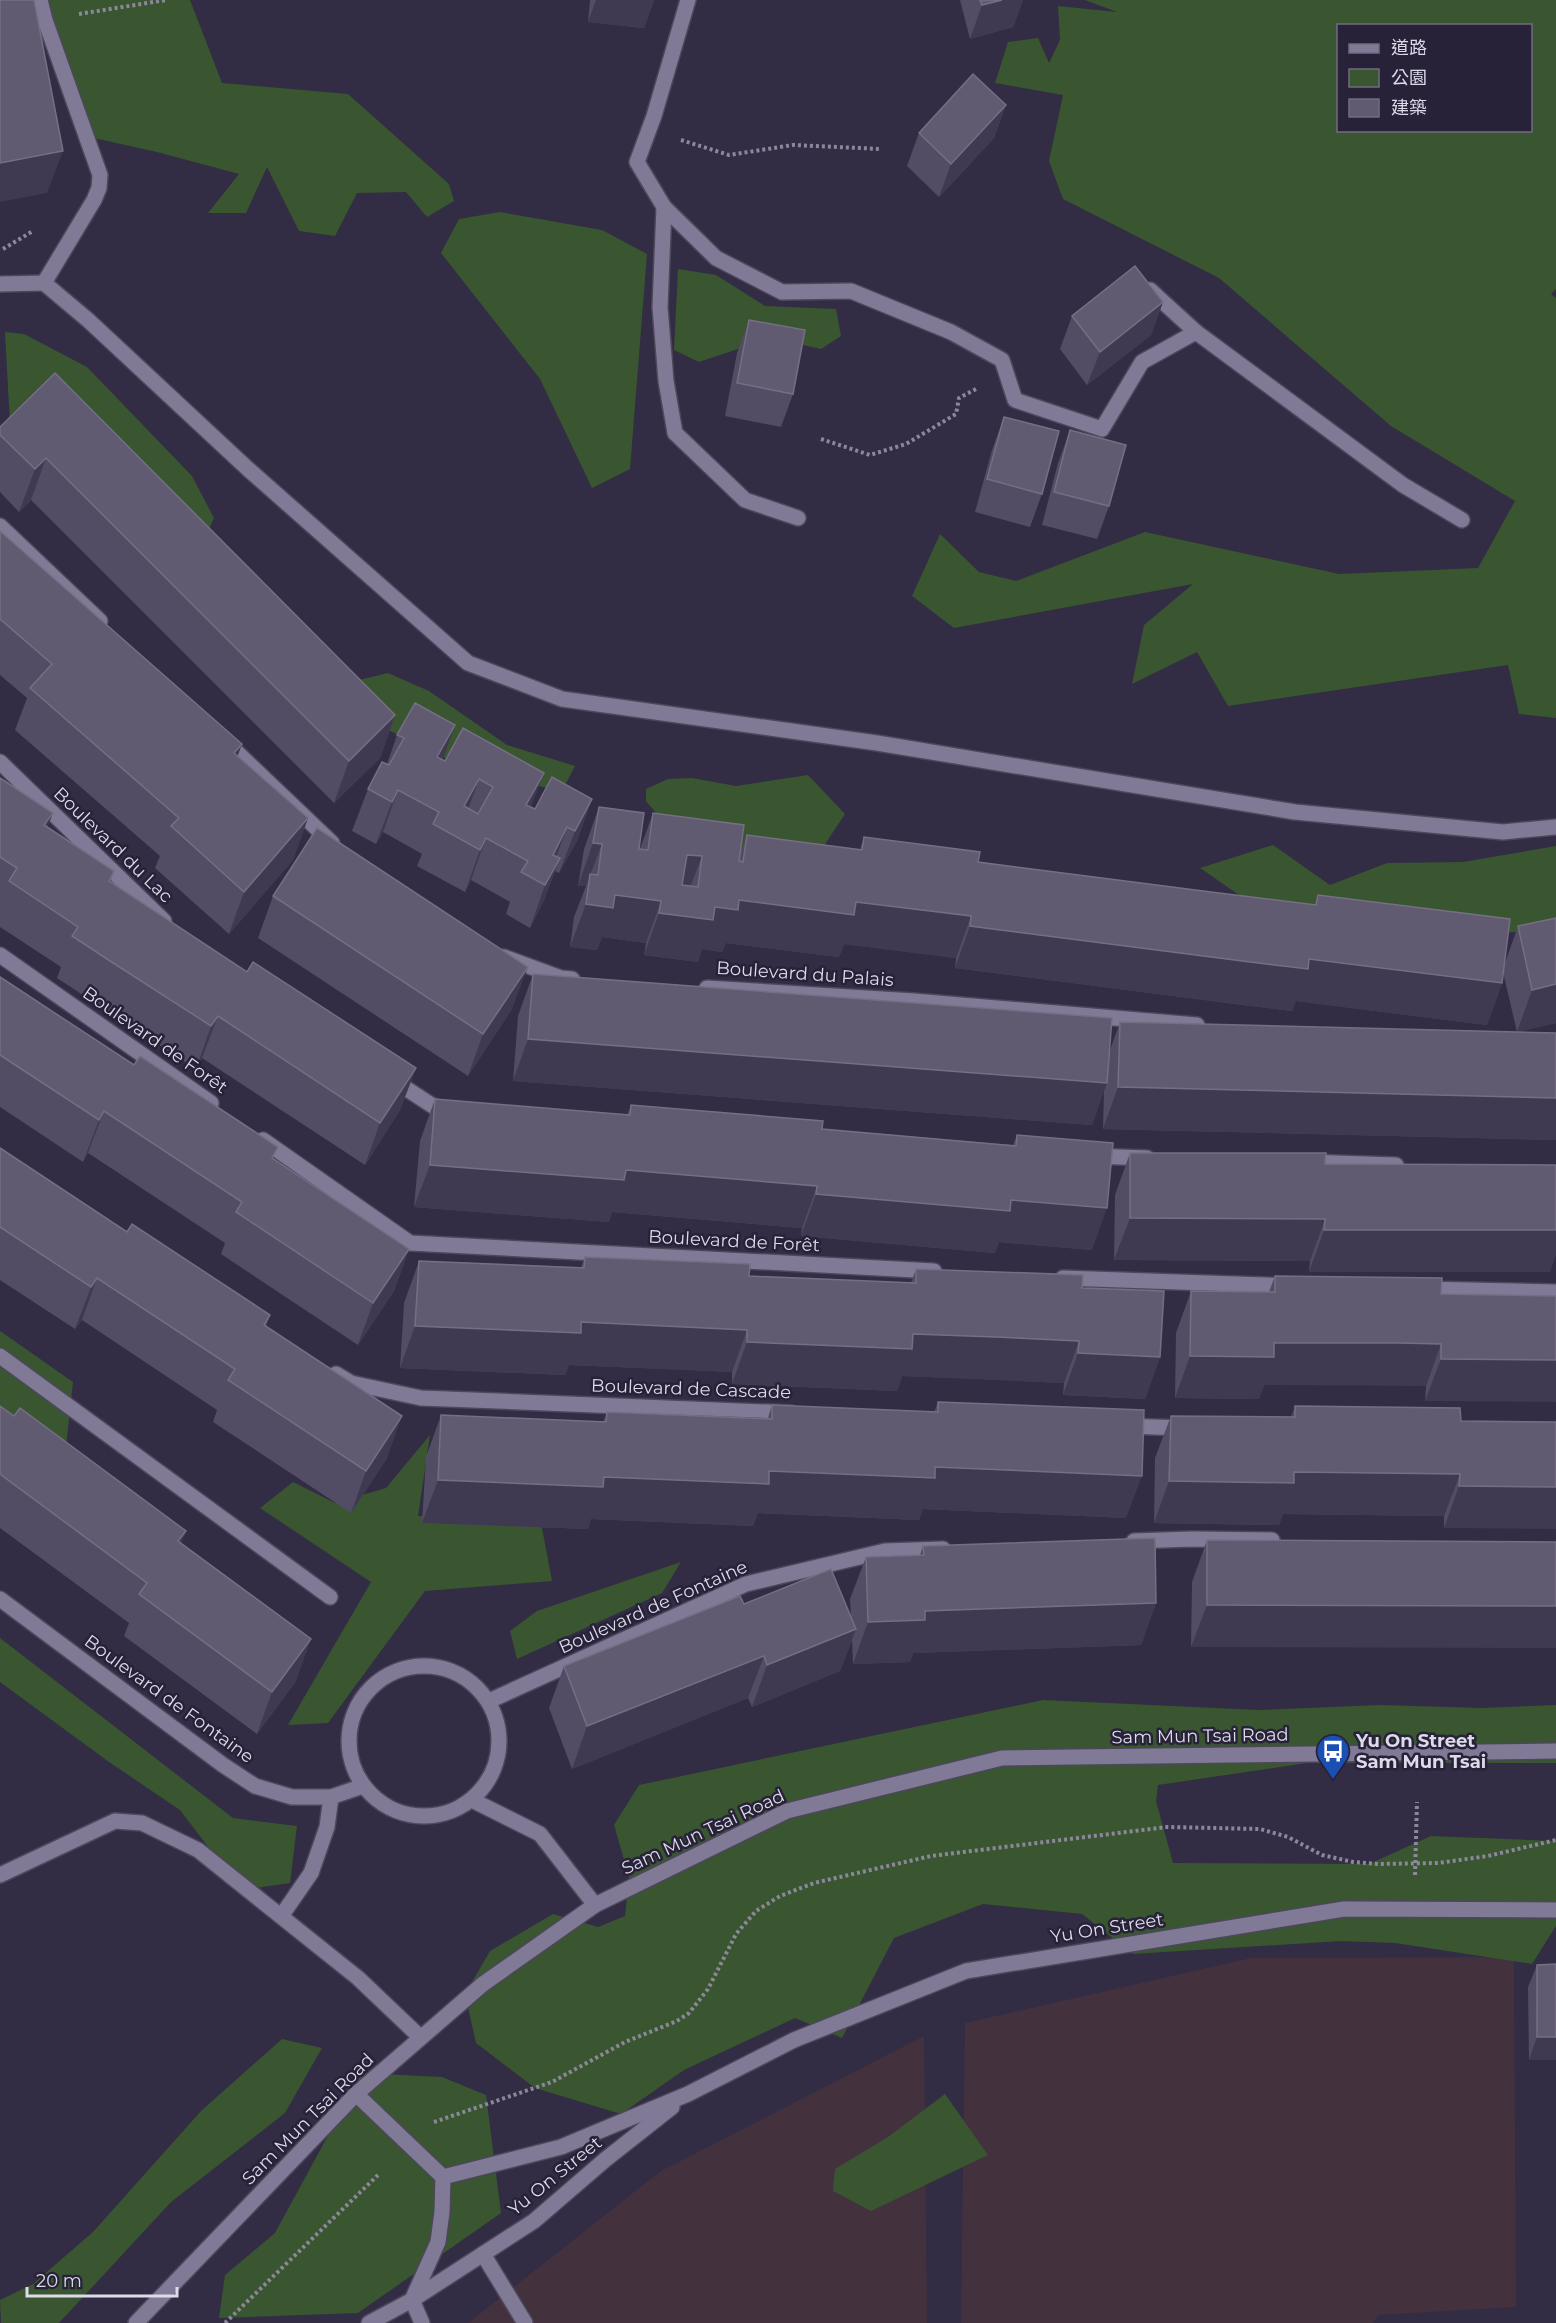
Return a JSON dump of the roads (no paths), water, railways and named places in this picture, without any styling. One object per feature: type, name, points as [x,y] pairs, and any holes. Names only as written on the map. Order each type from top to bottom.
[{"type":"street","points":[[40,0],[100,175],[99,188],[94,200],[44,283]]},
{"type":"street","points":[[688,0],[649,130],[637,162],[664,207],[716,258],[782,292],[851,291],[951,332],[1002,360],[1015,400],[1102,429],[1142,362],[1196,333]]},
{"type":"street","points":[[664,207],[660,307],[666,381],[675,433],[745,500],[798,518]]},
{"type":"street","points":[[0,284],[44,283],[88,320],[248,469],[468,663],[562,699],[878,743],[1295,812],[1503,832],[1556,826]]},
{"type":"street","points":[[1142,283],[1196,333],[1403,485],[1462,520]]},
{"type":"street","points":[[0,526],[112,633]]},
{"type":"street","points":[[215,731],[326,838],[346,852]]},
{"type":"street","name":"Boulevard du Lac","points":[[0,762],[174,931]]},
{"type":"street","points":[[494,953],[561,978],[584,980]]},
{"type":"street","name":"Boulevard de Forêt","points":[[0,955],[224,1113]]},
{"type":"street","name":"Boulevard du Palais","points":[[690,986],[914,1001],[1211,1026]]},
{"type":"street","points":[[377,1069],[436,1108],[471,1111]]},
{"type":"street","name":"Boulevard de Forêt","points":[[254,1134],[410,1243],[949,1272]]},
{"type":"street","points":[[1079,1155],[1162,1159]]},
{"type":"street","points":[[1293,1162],[1413,1165]]},
{"type":"street","points":[[1044,1277],[1164,1283],[1307,1286]]},
{"type":"street","points":[[1413,1289],[1556,1293]]},
{"type":"street","points":[[0,1356],[330,1597]]},
{"type":"street","name":"Boulevard de Cascade","points":[[321,1364],[351,1383],[421,1398],[804,1413]]},
{"type":"street","points":[[1103,1425],[1199,1428]]},
{"type":"street","points":[[1121,1542],[1192,1539],[1286,1541]]},
{"type":"street","name":"Boulevard de Fontaine","points":[[489,1701],[746,1584],[885,1551],[956,1548]]},
{"type":"street","name":"Boulevard de Fontaine","points":[[0,1599],[223,1765],[255,1786],[292,1797],[331,1797],[363,1786]]},
{"type":"street","points":[[428,1665],[452,1670],[473,1683],[489,1701],[497,1721],[500,1743],[496,1765],[487,1784],[472,1800],[451,1812],[427,1817],[404,1815],[382,1804],[363,1786],[353,1766],[348,1742],[353,1718],[360,1703],[381,1678],[404,1668],[428,1665]]},
{"type":"street","name":"Sam Mun Tsai Road","points":[[136,2323],[356,2094],[483,1984],[595,1905],[787,1811],[1002,1758],[1556,1751]]},
{"type":"street","points":[[282,1915],[311,1873],[327,1827],[331,1797]]},
{"type":"street","points":[[472,1800],[540,1834],[595,1905]]},
{"type":"street","points":[[0,1875],[116,1821],[142,1823],[198,1850],[358,1978],[420,2037]]},
{"type":"street","name":"Yu On Street","points":[[443,2178],[561,2147],[688,2094],[794,2040],[966,1971],[1344,1909],[1556,1910]]},
{"type":"street","points":[[356,2094],[443,2178],[438,2242],[412,2300],[422,2323]]},
{"type":"street","name":"Yu On Street","points":[[369,2323],[412,2300],[534,2221],[606,2159],[688,2094]]},
{"type":"street","points":[[483,2254],[525,2323]]},
{"type":"place","name":"Yu On Street Sam Mun Tsai","points":[[1333,1780]]}]
